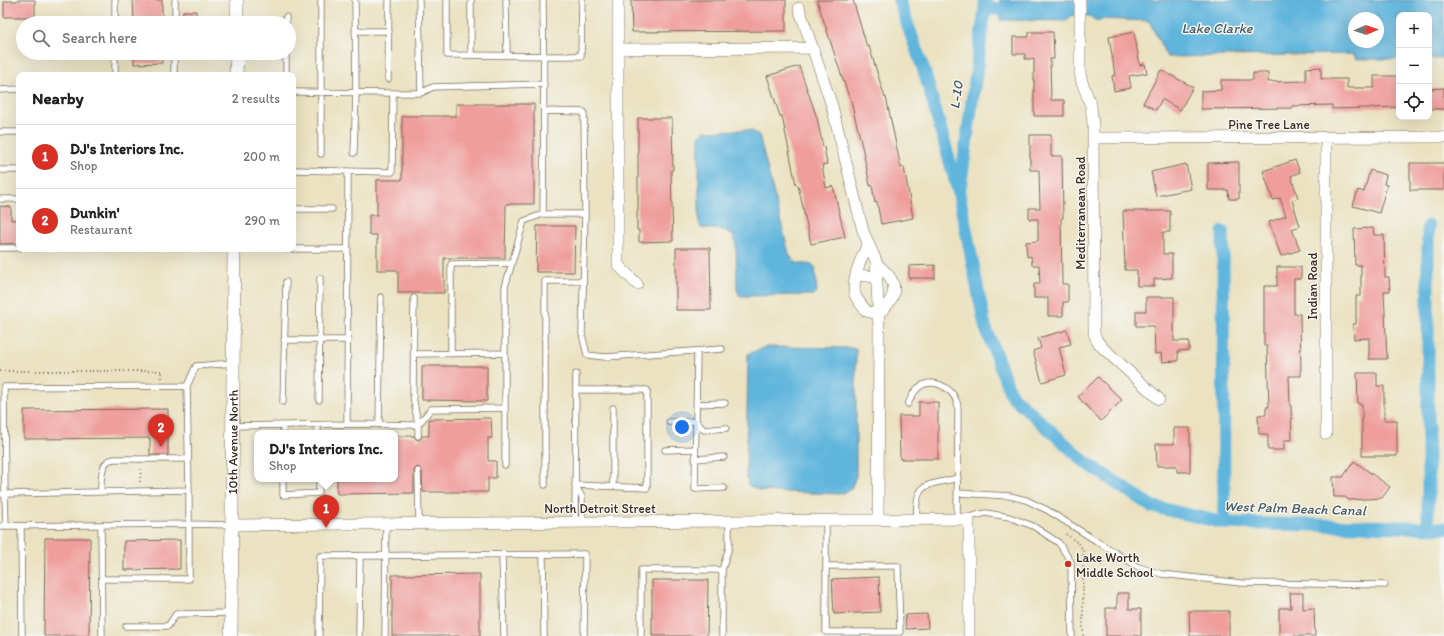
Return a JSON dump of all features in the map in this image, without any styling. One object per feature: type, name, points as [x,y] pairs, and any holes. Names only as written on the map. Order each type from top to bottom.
[{"type":"street","points":[[237,0],[237,16]]},
{"type":"street","points":[[618,0],[618,266],[637,284]]},
{"type":"street","name":"Mediterranean Road","points":[[1080,0],[1080,73],[1091,106],[1093,124],[1094,333],[1097,342],[1160,399]]},
{"type":"street","points":[[799,8],[832,106],[863,231],[876,263],[878,314],[878,520]]},
{"type":"street","points":[[619,49],[812,48]]},
{"type":"street","points":[[236,60],[236,72]]},
{"type":"street","name":"Pine Tree Lane","points":[[1093,138],[1444,137]]},
{"type":"street","name":"Indian Road","points":[[1326,138],[1326,434]]},
{"type":"street","points":[[868,243],[856,275],[856,296],[866,311],[878,314],[884,310],[894,296],[894,288],[891,278],[876,263]]},
{"type":"street","name":"10th Avenue North","points":[[231,636],[234,252]]},
{"type":"street","points":[[856,275],[877,277]]},
{"type":"street","points":[[969,519],[969,636]]},
{"type":"street","name":"North Detroit Street","points":[[231,525],[969,519]]},
{"type":"lane","points":[[115,0],[115,16]]},
{"type":"lane","points":[[175,0],[175,16]]},
{"type":"lane","points":[[321,0],[321,154]]},
{"type":"lane","points":[[354,153],[356,93],[355,0]]},
{"type":"lane","points":[[388,79],[389,0]]},
{"type":"lane","points":[[419,0],[421,93]]},
{"type":"lane","points":[[447,0],[447,55],[581,56],[582,0]]},
{"type":"lane","points":[[471,0],[471,55]]},
{"type":"lane","points":[[506,0],[506,55]]},
{"type":"lane","points":[[543,0],[544,214]]},
{"type":"lane","points":[[355,32],[389,31]]},
{"type":"lane","points":[[115,60],[115,72]]},
{"type":"lane","points":[[174,60],[174,72]]},
{"type":"lane","points":[[286,60],[286,72]]},
{"type":"lane","points":[[296,92],[421,93],[433,87],[544,84]]},
{"type":"lane","points":[[0,90],[16,89]]},
{"type":"lane","points":[[296,170],[392,172],[393,93]]},
{"type":"lane","points":[[544,111],[584,112],[585,214],[582,334],[587,355],[605,357],[722,349]]},
{"type":"lane","points":[[0,132],[16,132]]},
{"type":"lane","points":[[0,170],[16,170]]},
{"type":"lane","points":[[347,424],[348,171]]},
{"type":"lane","points":[[0,200],[16,199]]},
{"type":"lane","points":[[296,209],[332,209]]},
{"type":"lane","points":[[505,465],[505,288],[524,221],[544,214],[585,214]]},
{"type":"lane","points":[[0,248],[16,248]]},
{"type":"lane","points":[[296,249],[348,249]]},
{"type":"lane","points":[[451,354],[452,264],[512,263]]},
{"type":"lane","points":[[319,400],[320,278]]},
{"type":"lane","points":[[545,485],[545,281],[583,281]]},
{"type":"lane","points":[[283,402],[286,282]]},
{"type":"lane","points":[[379,425],[381,297]]},
{"type":"lane","points":[[414,298],[413,396],[418,425],[418,436]]},
{"type":"lane","points":[[284,340],[348,340]]},
{"type":"lane","points":[[697,351],[695,489],[724,488]]},
{"type":"lane","points":[[414,354],[505,353]]},
{"type":"lane","points":[[102,580],[189,579],[187,386],[196,366],[233,363]]},
{"type":"lane","points":[[576,374],[575,485],[578,522]]},
{"type":"lane","points":[[908,404],[912,394],[919,387],[936,383],[945,386],[957,401],[957,519]]},
{"type":"lane","points":[[187,386],[4,387],[2,494],[3,526],[231,525]]},
{"type":"lane","points":[[575,485],[647,488],[647,390],[576,390]]},
{"type":"lane","points":[[696,404],[725,404]]},
{"type":"lane","points":[[418,425],[431,409],[505,408]]},
{"type":"lane","points":[[612,487],[613,408]]},
{"type":"lane","points":[[669,422],[696,421]]},
{"type":"lane","points":[[696,421],[704,430],[726,428]]},
{"type":"lane","points":[[232,426],[347,424],[418,425]]},
{"type":"lane","points":[[283,425],[283,430]]},
{"type":"lane","points":[[318,425],[318,430]]},
{"type":"lane","points":[[665,450],[696,449]]},
{"type":"lane","points":[[695,459],[724,457]]},
{"type":"lane","points":[[100,492],[101,476],[108,461],[114,459],[188,460]]},
{"type":"lane","points":[[418,471],[419,523]]},
{"type":"lane","points":[[917,519],[917,496],[921,489],[929,485],[958,478]]},
{"type":"lane","points":[[283,482],[283,495],[319,493],[319,482]]},
{"type":"lane","points":[[2,494],[189,490]]},
{"type":"lane","points":[[957,493],[1010,496],[1026,500],[1047,510],[1138,567],[1162,574],[1241,583],[1385,585]]},
{"type":"lane","points":[[969,519],[973,516],[986,513],[1009,517],[1033,526],[1059,543],[1071,562],[1072,636]]},
{"type":"lane","points":[[826,520],[826,566],[826,632],[900,632],[898,566],[826,566]]},
{"type":"lane","points":[[722,636],[722,570],[730,547],[729,521]]},
{"type":"lane","points":[[385,636],[386,524]]},
{"type":"lane","points":[[101,525],[102,636]]},
{"type":"lane","points":[[21,526],[22,636]]},
{"type":"lane","points":[[543,554],[544,636]]},
{"type":"lane","points":[[319,636],[320,556],[585,554],[584,636]]},
{"type":"lane","points":[[502,555],[504,636]]},
{"type":"lane","points":[[359,636],[360,556]]},
{"type":"lane","points":[[641,636],[641,570],[722,570]]},
{"type":"lane","points":[[126,626],[168,626],[176,614],[231,612]]},
{"type":"path","points":[[0,371],[162,371]]},
{"type":"path","points":[[140,491],[141,459]]},
{"type":"path","points":[[1083,555],[1104,567]]},
{"type":"water","name":"Lake Clarke","points":[[1000,0],[1444,0],[1444,58],[1432,59],[1432,12],[1396,12],[1396,59],[1356,59],[1354,54],[1167,57],[1149,21],[1104,19],[1095,21],[1090,16],[1072,15],[1066,21],[1000,20]]},
{"type":"water","points":[[704,131],[752,131],[759,135],[789,254],[795,262],[812,265],[815,267],[817,292],[813,295],[740,296],[737,290],[736,244],[733,235],[725,230],[701,228],[699,222],[699,136]]},
{"type":"water","points":[[765,347],[856,348],[856,476],[851,489],[840,494],[760,491],[748,485],[746,472],[748,354]]},
{"type":"building","points":[[35,0],[35,16],[4,17],[4,1]]},
{"type":"building","points":[[133,0],[162,0],[162,16],[134,16]]},
{"type":"building","points":[[631,0],[786,0],[786,31],[632,32]]},
{"type":"building","points":[[817,0],[853,0],[867,47],[869,46],[885,98],[886,97],[901,168],[904,167],[913,218],[881,224],[877,202],[875,203],[872,185],[870,186],[850,97]]},
{"type":"building","points":[[183,11],[196,11],[196,16],[183,16]]},
{"type":"building","points":[[1029,32],[1053,32],[1054,59],[1050,59],[1051,100],[1064,100],[1064,116],[1034,116],[1034,59],[1025,59],[1025,54],[1013,54],[1013,37],[1029,37]]},
{"type":"building","points":[[1134,32],[1140,65],[1145,64],[1147,73],[1129,76],[1131,88],[1114,91],[1112,76],[1115,75],[1109,37]]},
{"type":"building","points":[[134,60],[162,60],[162,63],[134,64]]},
{"type":"building","points":[[799,66],[817,118],[824,147],[827,164],[822,165],[826,188],[833,186],[845,237],[811,244],[798,185],[796,185],[782,116],[780,116],[767,76]]},
{"type":"building","points":[[1321,67],[1321,79],[1347,79],[1347,88],[1374,88],[1374,76],[1396,76],[1396,107],[1332,109],[1332,105],[1292,106],[1292,108],[1201,109],[1201,91],[1221,90],[1221,80],[1253,80],[1253,73],[1268,73],[1268,82],[1306,81],[1306,68]]},
{"type":"building","points":[[1161,70],[1193,87],[1180,110],[1162,99],[1156,110],[1143,103]]},
{"type":"building","points":[[1444,88],[1444,109],[1432,109],[1432,89]]},
{"type":"building","points":[[456,104],[534,104],[534,204],[506,204],[505,258],[444,258],[444,293],[398,293],[398,270],[377,270],[377,235],[369,235],[369,215],[377,215],[377,180],[402,180],[402,116],[456,116]]},
{"type":"building","points":[[638,118],[672,118],[673,170],[671,170],[673,241],[639,242],[639,230],[637,230]]},
{"type":"building","points":[[1030,135],[1051,135],[1051,156],[1062,156],[1062,284],[1068,284],[1068,302],[1063,302],[1063,316],[1048,316],[1048,298],[1034,298],[1034,284],[1040,284],[1039,265],[1032,265],[1031,256],[1027,257],[1026,242],[1038,241],[1038,219],[1029,219],[1029,208],[1040,208],[1039,170],[1030,170]]},
{"type":"building","points":[[1295,160],[1300,172],[1291,176],[1298,198],[1292,200],[1300,226],[1292,229],[1300,250],[1281,256],[1269,222],[1286,216],[1280,198],[1273,200],[1263,171]]},
{"type":"building","points":[[1239,162],[1239,199],[1229,199],[1228,190],[1208,190],[1208,163]]},
{"type":"building","points":[[1410,163],[1444,163],[1444,190],[1410,190]]},
{"type":"building","points":[[1186,164],[1191,189],[1156,196],[1151,172]]},
{"type":"building","points":[[1370,170],[1386,175],[1384,184],[1387,185],[1379,213],[1353,206],[1358,190],[1364,192]]},
{"type":"building","points":[[0,206],[11,207],[11,220],[16,220],[16,243],[0,244]]},
{"type":"building","points":[[1123,211],[1170,211],[1170,232],[1163,232],[1163,254],[1172,254],[1172,278],[1154,279],[1154,286],[1137,286],[1137,270],[1125,270]]},
{"type":"building","points":[[537,226],[575,226],[574,272],[536,272]]},
{"type":"building","points":[[1373,228],[1374,235],[1384,235],[1385,277],[1389,277],[1390,291],[1384,291],[1387,359],[1369,359],[1369,338],[1354,339],[1353,324],[1356,324],[1356,296],[1361,296],[1361,265],[1355,265],[1354,229]]},
{"type":"building","points":[[676,248],[710,248],[711,310],[676,310]]},
{"type":"building","points":[[935,265],[935,278],[909,278],[909,266]]},
{"type":"building","points":[[1277,267],[1301,267],[1301,279],[1294,279],[1294,314],[1300,314],[1301,376],[1289,376],[1292,440],[1284,440],[1284,450],[1268,450],[1268,434],[1259,434],[1258,415],[1266,415],[1266,407],[1269,407],[1267,346],[1264,346],[1264,286],[1277,286]]},
{"type":"building","points":[[1146,297],[1174,297],[1174,341],[1189,341],[1189,350],[1178,351],[1178,361],[1162,362],[1161,353],[1155,354],[1154,326],[1136,326],[1136,311],[1146,311]]},
{"type":"building","points":[[1067,330],[1071,344],[1059,347],[1066,375],[1042,382],[1033,351],[1041,348],[1038,338]]},
{"type":"building","points":[[422,366],[487,366],[487,401],[422,400]]},
{"type":"building","points":[[1357,373],[1377,373],[1377,386],[1384,386],[1384,420],[1397,420],[1397,456],[1362,456],[1362,404],[1358,404]]},
{"type":"building","points":[[1098,377],[1122,400],[1101,421],[1078,397]]},
{"type":"building","points":[[919,402],[938,402],[938,459],[900,459],[899,416],[919,416]]},
{"type":"building","points":[[168,409],[168,455],[150,455],[150,438],[24,439],[24,410]]},
{"type":"building","points":[[491,418],[492,438],[488,438],[488,461],[496,461],[496,478],[488,478],[488,492],[423,492],[422,471],[418,467],[414,471],[414,493],[337,494],[337,482],[398,482],[398,436],[414,436],[418,440],[422,436],[429,436],[429,419]]},
{"type":"building","points":[[1174,428],[1190,428],[1190,472],[1177,472],[1177,466],[1157,466],[1156,444],[1174,444]]},
{"type":"building","points":[[1354,461],[1390,487],[1382,498],[1349,500],[1345,497],[1334,497],[1333,477],[1343,477]]},
{"type":"building","points":[[45,538],[90,538],[89,636],[44,636]]},
{"type":"building","points":[[180,540],[180,569],[124,570],[124,541]]},
{"type":"building","points":[[480,574],[480,636],[392,636],[392,575]]},
{"type":"building","points":[[879,577],[880,612],[834,614],[832,579]]},
{"type":"building","points":[[652,580],[708,580],[707,636],[652,636]]},
{"type":"building","points":[[1117,593],[1129,593],[1129,609],[1141,609],[1141,636],[1106,636],[1106,608],[1117,608]]},
{"type":"building","points":[[1290,593],[1303,593],[1303,609],[1314,608],[1315,636],[1279,636],[1279,608],[1291,608]]},
{"type":"building","points":[[1189,611],[1229,611],[1229,636],[1190,636]]},
{"type":"building","points":[[927,614],[928,628],[906,629],[905,615]]},
{"type":"waterway","name":"West Palm Beach Canal","points":[[899,0],[925,74],[959,194],[985,326],[1011,395],[1085,462],[1151,506],[1224,523],[1444,528]]},
{"type":"waterway","name":"L-10","points":[[960,188],[985,0]]},
{"type":"waterway","points":[[985,9],[1017,9]]},
{"type":"waterway","points":[[1428,226],[1428,528]]},
{"type":"waterway","points":[[1223,232],[1224,523]]},
{"type":"place","name":"Dunkin'","points":[[161,447]]},
{"type":"place","name":"DJ's Interiors Inc.","points":[[326,528]]},
{"type":"place","name":"Lake Worth Middle School","points":[[1068,564]]}]
